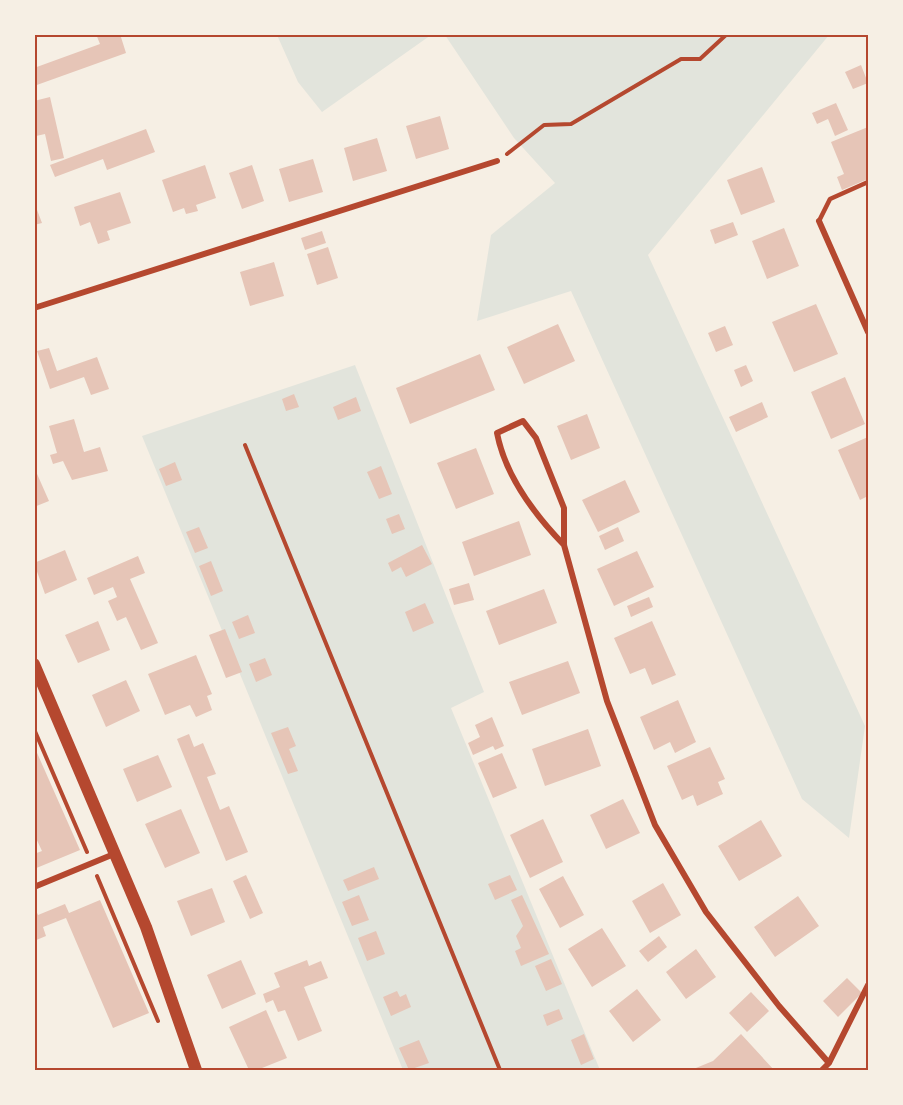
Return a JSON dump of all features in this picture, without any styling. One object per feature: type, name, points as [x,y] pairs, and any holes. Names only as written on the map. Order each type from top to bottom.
[{"type":"main road","points":[[34,664],[147,927],[196,1071]]},
{"type":"street","points":[[34,308],[497,161]]},
{"type":"street","points":[[819,221],[868,332]]},
{"type":"street","points":[[564,545],[539,520],[501,453],[497,433],[523,421],[536,438],[564,508],[564,545],[607,701],[654,825],[706,912],[779,1006],[829,1063]]},
{"type":"street","points":[[34,887],[115,854]]},
{"type":"street","points":[[822,1071],[829,1063],[868,985]]},
{"type":"lane","points":[[819,221],[830,199],[868,182]]},
{"type":"path","points":[[497,161],[544,125],[571,124],[681,59],[700,59],[727,34]]},
{"type":"path","points":[[245,445],[500,1071]]},
{"type":"path","points":[[34,729],[161,1027]]},
{"type":"shaded area","points":[[277,35],[431,35],[322,112],[298,82]]},
{"type":"shaded area","points":[[445,35],[829,35],[648,255],[865,726],[849,838],[802,799],[571,291],[477,321],[491,235],[555,183],[514,138]]},
{"type":"shaded area","points":[[355,365],[484,692],[451,708],[600,1070],[403,1070],[142,436]]},
{"type":"building","points":[[96,34],[120,34],[126,53],[34,86],[34,68],[100,44]]},
{"type":"building","points":[[861,65],[868,83],[853,89],[845,72]]},
{"type":"building","points":[[50,97],[64,158],[51,161],[45,134],[36,136],[34,131],[34,101]]},
{"type":"building","points":[[836,103],[848,130],[835,136],[828,119],[817,124],[812,113]]},
{"type":"building","points":[[440,116],[449,149],[416,159],[406,126]]},
{"type":"building","points":[[868,127],[868,179],[842,190],[837,177],[844,174],[831,142]]},
{"type":"building","points":[[146,129],[155,152],[107,170],[103,159],[55,177],[50,165]]},
{"type":"building","points":[[377,138],[387,171],[353,181],[344,148]]},
{"type":"building","points":[[313,159],[323,192],[289,202],[279,169]]},
{"type":"building","points":[[205,165],[216,198],[196,205],[198,211],[186,214],[184,208],[173,212],[162,180]]},
{"type":"building","points":[[252,165],[264,201],[242,209],[229,173]]},
{"type":"building","points":[[762,167],[775,202],[741,215],[727,180]]},
{"type":"building","points":[[120,192],[131,223],[107,231],[110,240],[98,244],[90,222],[80,226],[74,207]]},
{"type":"building","points":[[34,202],[42,223],[34,225]]},
{"type":"building","points":[[733,222],[738,235],[715,244],[710,230]]},
{"type":"building","points":[[784,228],[799,266],[767,279],[752,241]]},
{"type":"building","points":[[322,231],[326,243],[305,250],[301,238]]},
{"type":"building","points":[[328,247],[338,278],[317,285],[307,254]]},
{"type":"building","points":[[274,262],[284,296],[250,306],[240,272]]},
{"type":"building","points":[[816,304],[838,354],[794,372],[772,322]]},
{"type":"building","points":[[558,324],[575,361],[524,384],[507,347]]},
{"type":"building","points":[[725,326],[733,345],[716,352],[708,333]]},
{"type":"building","points":[[49,348],[57,371],[97,357],[109,389],[91,395],[84,377],[50,389],[37,351]]},
{"type":"building","points":[[480,354],[495,390],[410,424],[396,388]]},
{"type":"building","points":[[746,365],[753,381],[741,387],[734,370]]},
{"type":"building","points":[[845,377],[865,424],[831,439],[811,392]]},
{"type":"building","points":[[294,394],[299,407],[286,411],[282,399]]},
{"type":"building","points":[[356,397],[361,411],[338,420],[333,407]]},
{"type":"building","points":[[762,402],[768,417],[736,432],[729,417]]},
{"type":"building","points":[[587,414],[600,448],[571,460],[557,426]]},
{"type":"building","points":[[74,419],[84,452],[100,447],[108,471],[72,480],[63,461],[53,464],[50,455],[57,453],[49,426]]},
{"type":"building","points":[[868,437],[868,496],[860,500],[838,450]]},
{"type":"building","points":[[476,448],[494,494],[456,509],[437,463]]},
{"type":"building","points":[[175,462],[182,480],[166,486],[159,469]]},
{"type":"building","points":[[381,466],[392,494],[379,499],[367,472]]},
{"type":"building","points":[[34,467],[49,501],[34,507]]},
{"type":"building","points":[[625,480],[640,512],[598,532],[582,500]]},
{"type":"building","points":[[399,514],[405,529],[392,534],[386,519]]},
{"type":"building","points":[[519,521],[531,555],[474,576],[462,542]]},
{"type":"building","points":[[199,527],[208,548],[195,553],[186,532]]},
{"type":"building","points":[[618,527],[624,541],[605,550],[599,536]]},
{"type":"building","points":[[422,545],[432,564],[406,577],[401,567],[392,572],[388,563]]},
{"type":"building","points":[[65,550],[77,580],[45,594],[34,563]]},
{"type":"building","points":[[637,551],[654,587],[614,606],[597,569]]},
{"type":"building","points":[[138,556],[145,573],[130,579],[158,643],[141,650],[126,617],[117,621],[108,601],[117,597],[113,587],[94,595],[87,578]]},
{"type":"building","points":[[211,561],[223,591],[211,596],[199,566]]},
{"type":"building","points":[[469,583],[474,600],[454,605],[449,589]]},
{"type":"building","points":[[544,589],[557,623],[499,645],[486,611]]},
{"type":"building","points":[[649,597],[653,607],[631,617],[627,606]]},
{"type":"building","points":[[425,603],[434,623],[413,632],[405,612]]},
{"type":"building","points":[[248,615],[255,633],[239,639],[232,622]]},
{"type":"building","points":[[98,621],[110,650],[78,663],[65,635]]},
{"type":"building","points":[[652,621],[676,675],[652,685],[645,668],[630,674],[614,638]]},
{"type":"building","points":[[225,629],[242,672],[226,678],[209,635]]},
{"type":"building","points":[[196,655],[212,694],[207,696],[212,710],[196,717],[190,705],[165,715],[148,674]]},
{"type":"building","points":[[265,658],[272,675],[256,682],[249,664]]},
{"type":"building","points":[[568,661],[580,693],[522,715],[509,682]]},
{"type":"building","points":[[126,680],[140,711],[106,727],[92,695]]},
{"type":"building","points":[[678,700],[696,742],[675,753],[670,742],[654,750],[640,717]]},
{"type":"building","points":[[492,717],[504,746],[495,750],[493,746],[473,755],[468,743],[480,737],[475,725]]},
{"type":"building","points":[[288,727],[296,746],[289,749],[298,771],[288,774],[271,733]]},
{"type":"building","points":[[588,729],[601,766],[545,786],[532,749]]},
{"type":"building","points":[[189,734],[194,747],[203,743],[216,774],[207,777],[220,810],[229,806],[248,852],[226,861],[177,739]]},
{"type":"building","points":[[34,746],[80,850],[34,869],[34,854],[42,851],[34,834]]},
{"type":"building","points":[[710,747],[725,779],[718,782],[723,794],[697,806],[693,795],[682,800],[667,766]]},
{"type":"building","points":[[502,753],[517,788],[493,798],[478,763]]},
{"type":"building","points":[[158,755],[172,787],[137,802],[123,769]]},
{"type":"building","points":[[623,799],[640,833],[606,849],[590,815]]},
{"type":"building","points":[[181,809],[200,853],[165,868],[145,824]]},
{"type":"building","points":[[543,819],[563,862],[530,878],[510,835]]},
{"type":"building","points":[[761,820],[782,856],[739,881],[718,846]]},
{"type":"building","points":[[374,867],[379,879],[348,891],[343,880]]},
{"type":"building","points":[[246,875],[263,913],[250,919],[233,881]]},
{"type":"building","points":[[510,875],[517,890],[495,900],[488,884]]},
{"type":"building","points":[[563,876],[584,915],[560,928],[539,889]]},
{"type":"building","points":[[663,883],[681,915],[650,933],[632,901]]},
{"type":"building","points":[[212,888],[225,922],[191,936],[177,901]]},
{"type":"building","points":[[359,895],[369,920],[352,926],[342,902]]},
{"type":"building","points":[[522,895],[549,954],[521,966],[515,951],[521,948],[516,936],[523,926],[511,900]]},
{"type":"building","points":[[798,896],[819,926],[775,957],[754,927]]},
{"type":"building","points":[[100,900],[149,1013],[113,1028],[66,918],[43,927],[46,936],[34,941],[34,906],[38,915],[65,904],[69,913]]},
{"type":"building","points":[[602,928],[626,966],[592,987],[568,949]]},
{"type":"building","points":[[376,931],[385,954],[367,961],[358,938]]},
{"type":"building","points":[[659,936],[667,947],[648,962],[639,951]]},
{"type":"building","points":[[696,949],[716,977],[686,999],[666,972]]},
{"type":"building","points":[[551,959],[562,984],[546,991],[535,966]]},
{"type":"building","points":[[241,960],[256,994],[222,1009],[207,975]]},
{"type":"building","points":[[307,960],[309,966],[321,961],[328,978],[304,987],[322,1031],[298,1041],[285,1010],[278,1012],[273,1000],[266,1003],[263,994],[280,987],[274,973]]},
{"type":"building","points":[[847,978],[862,993],[838,1017],[823,1001]]},
{"type":"building","points":[[637,989],[661,1020],[633,1042],[609,1011]]},
{"type":"building","points":[[397,991],[400,997],[406,994],[411,1007],[391,1016],[383,997]]},
{"type":"building","points":[[751,992],[769,1011],[747,1032],[729,1013]]},
{"type":"building","points":[[559,1009],[563,1019],[547,1026],[543,1015]]},
{"type":"building","points":[[266,1010],[287,1058],[257,1070],[249,1070],[229,1027]]},
{"type":"building","points":[[584,1034],[594,1059],[581,1065],[571,1040]]},
{"type":"building","points":[[741,1034],[774,1070],[691,1070],[713,1061]]},
{"type":"building","points":[[419,1040],[429,1063],[409,1070],[399,1048]]}]
